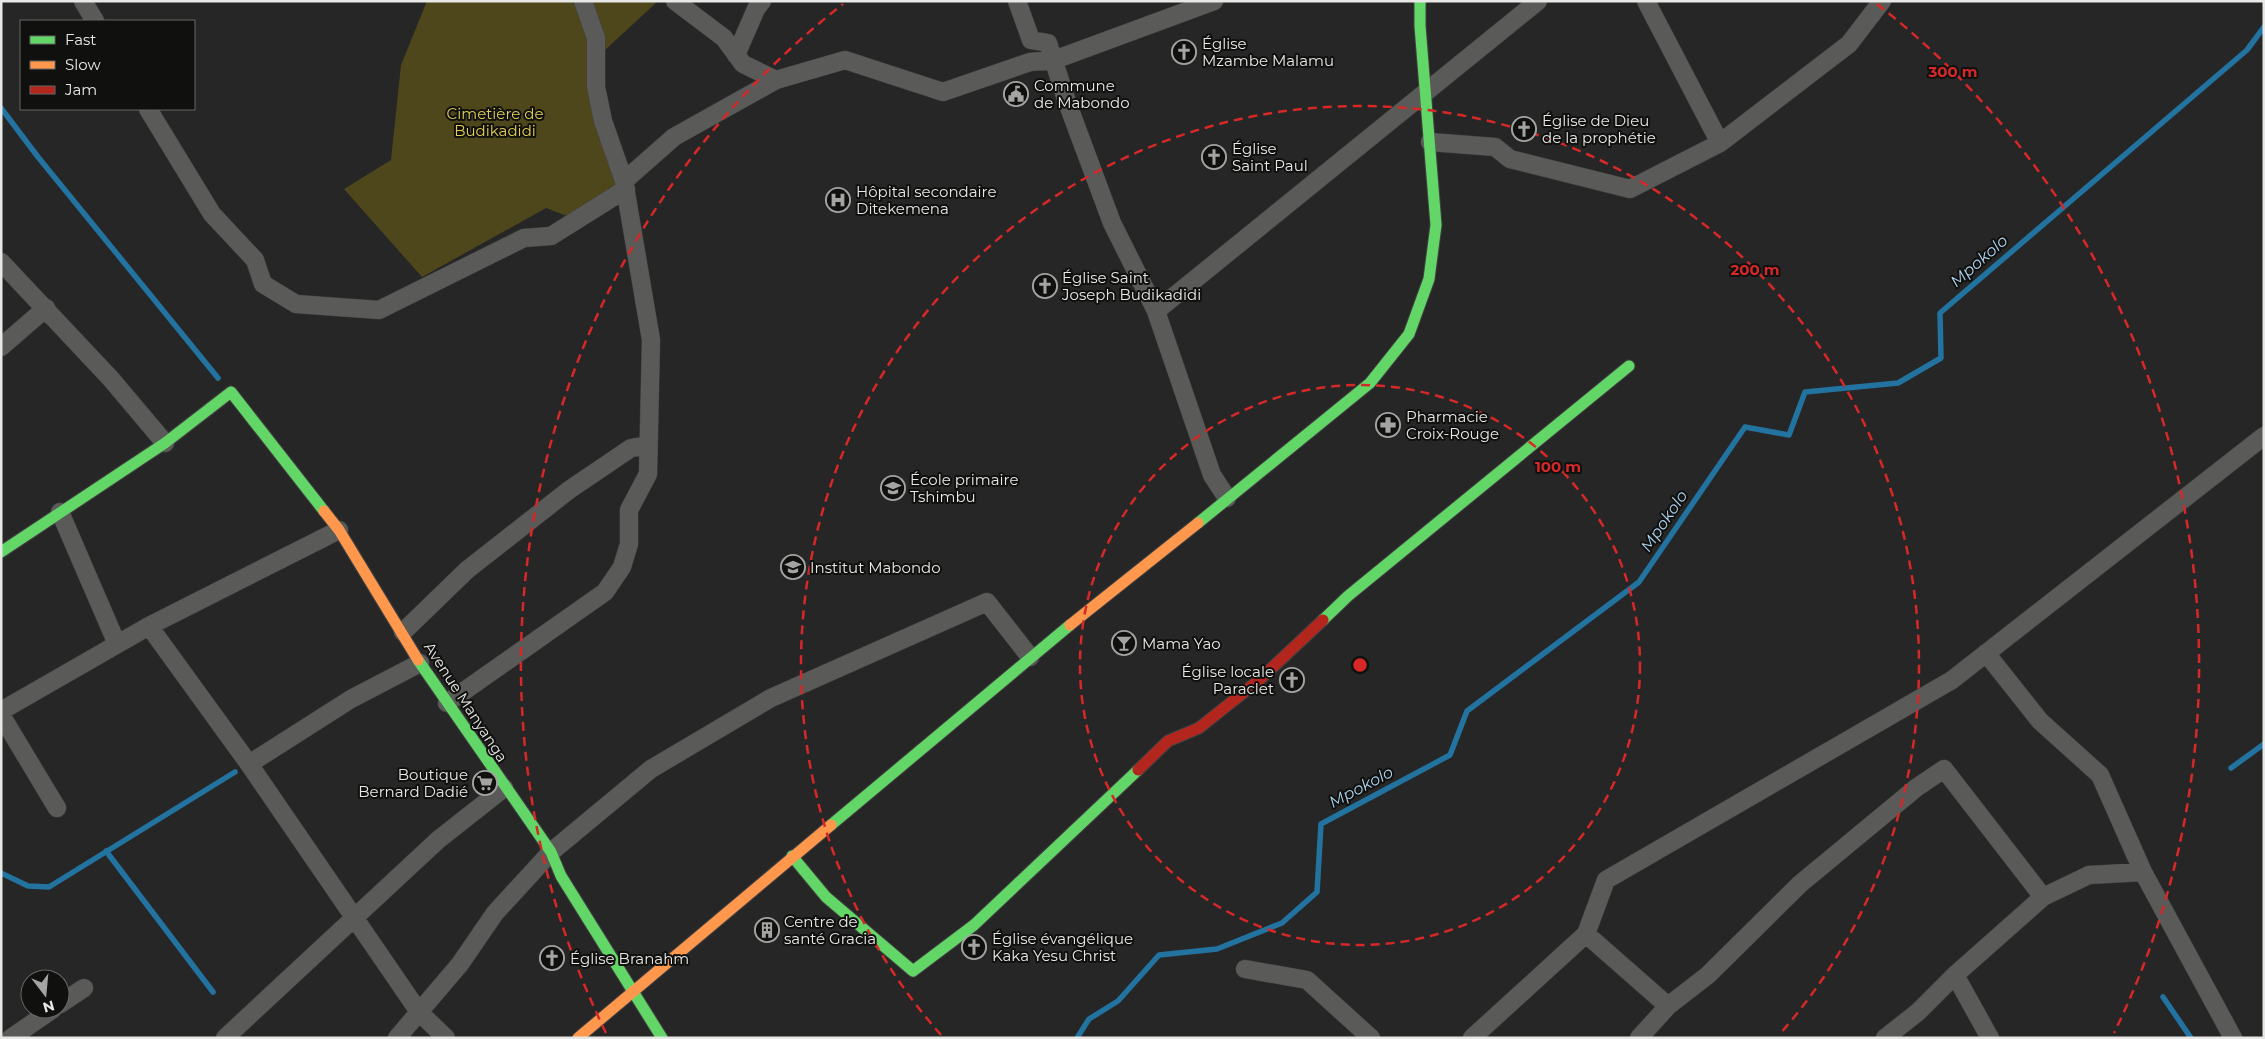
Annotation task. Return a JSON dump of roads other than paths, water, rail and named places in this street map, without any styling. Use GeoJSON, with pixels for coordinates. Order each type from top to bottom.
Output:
{"type":"FeatureCollection","features":[{"type":"Feature","properties":{"kind":"main road"},"geometry":{"type":"LineString","coordinates":[[578,1038],[1030,657],[1370,383],[1409,334],[1429,279],[1436,224],[1427,92],[1420,26],[1420,1]]}},
{"type":"Feature","properties":{"kind":"main road"},"geometry":{"type":"LineString","coordinates":[[792,856],[826,897],[913,971],[974,925],[1168,741],[1200,728],[1258,681],[1348,596],[1629,366]]}},
{"type":"Feature","properties":{"kind":"main road","name":"Avenue Manyanga"},"geometry":{"type":"LineString","coordinates":[[165,443],[232,392],[339,530],[403,632],[420,663],[504,788],[551,852],[561,876],[631,992],[662,1038]]}},
{"type":"Feature","properties":{"kind":"main road"},"geometry":{"type":"LineString","coordinates":[[1,552],[165,443]]}},
{"type":"Feature","properties":{"kind":"street"},"geometry":{"type":"LineString","coordinates":[[83,1],[94,20]]}},
{"type":"Feature","properties":{"kind":"street"},"geometry":{"type":"LineString","coordinates":[[447,703],[605,592],[622,567],[627,552],[630,510],[648,474],[651,340],[625,185],[602,121],[596,87],[596,38],[583,1]]}},
{"type":"Feature","properties":{"kind":"street"},"geometry":{"type":"LineString","coordinates":[[675,1],[724,38],[742,64],[776,80]]}},
{"type":"Feature","properties":{"kind":"street"},"geometry":{"type":"LineString","coordinates":[[736,54],[756,8],[762,1]]}},
{"type":"Feature","properties":{"kind":"street"},"geometry":{"type":"LineString","coordinates":[[1017,1],[1031,40],[1048,43],[1067,102],[1112,223],[1156,311],[1212,475],[1227,498]]}},
{"type":"Feature","properties":{"kind":"street"},"geometry":{"type":"LineString","coordinates":[[149,110],[212,214],[254,260],[263,284],[296,304],[379,310],[524,238],[552,236],[625,185],[674,137],[776,80],[845,60],[943,92],[1030,62],[1054,60],[1214,1]]}},
{"type":"Feature","properties":{"kind":"street"},"geometry":{"type":"LineString","coordinates":[[1156,311],[1538,1]]}},
{"type":"Feature","properties":{"kind":"street"},"geometry":{"type":"LineString","coordinates":[[1646,1],[1720,143]]}},
{"type":"Feature","properties":{"kind":"street"},"geometry":{"type":"LineString","coordinates":[[1430,142],[1495,147],[1510,160],[1630,189],[1720,143],[1849,44],[1882,1]]}},
{"type":"Feature","properties":{"kind":"street"},"geometry":{"type":"LineString","coordinates":[[1,262],[46,308],[165,443]]}},
{"type":"Feature","properties":{"kind":"street"},"geometry":{"type":"LineString","coordinates":[[1,347],[46,308]]}},
{"type":"Feature","properties":{"kind":"street"},"geometry":{"type":"LineString","coordinates":[[1472,1038],[1586,934],[1606,880],[1952,680],[2264,436]]}},
{"type":"Feature","properties":{"kind":"street"},"geometry":{"type":"LineString","coordinates":[[403,632],[467,570],[569,490],[631,448],[648,445]]}},
{"type":"Feature","properties":{"kind":"street"},"geometry":{"type":"LineString","coordinates":[[60,512],[117,644]]}},
{"type":"Feature","properties":{"kind":"street"},"geometry":{"type":"LineString","coordinates":[[1,711],[149,626],[339,530]]}},
{"type":"Feature","properties":{"kind":"street"},"geometry":{"type":"LineString","coordinates":[[397,1038],[460,964],[495,913],[551,852],[651,769],[771,698],[987,602],[1030,657]]}},
{"type":"Feature","properties":{"kind":"street"},"geometry":{"type":"LineString","coordinates":[[149,626],[249,764],[354,920],[419,1012],[446,1038]]}},
{"type":"Feature","properties":{"kind":"street"},"geometry":{"type":"LineString","coordinates":[[1986,653],[2040,722],[2100,775],[2143,872],[2234,1038]]}},
{"type":"Feature","properties":{"kind":"street"},"geometry":{"type":"LineString","coordinates":[[249,764],[351,699],[420,663]]}},
{"type":"Feature","properties":{"kind":"street"},"geometry":{"type":"LineString","coordinates":[[1,715],[57,808]]}},
{"type":"Feature","properties":{"kind":"street"},"geometry":{"type":"LineString","coordinates":[[1640,1038],[1668,1006],[1708,976],[1800,884],[1916,788],[1944,769],[2043,897]]}},
{"type":"Feature","properties":{"kind":"street"},"geometry":{"type":"LineString","coordinates":[[225,1038],[438,840],[504,788]]}},
{"type":"Feature","properties":{"kind":"street"},"geometry":{"type":"LineString","coordinates":[[1885,1038],[1918,1012],[1954,976],[2043,897],[2090,875],[2143,872]]}},
{"type":"Feature","properties":{"kind":"street"},"geometry":{"type":"LineString","coordinates":[[1586,934],[1668,1006]]}},
{"type":"Feature","properties":{"kind":"street"},"geometry":{"type":"LineString","coordinates":[[1245,969],[1307,980],[1371,1038]]}},
{"type":"Feature","properties":{"kind":"street"},"geometry":{"type":"LineString","coordinates":[[1954,976],[1990,1038]]}},
{"type":"Feature","properties":{"kind":"street"},"geometry":{"type":"LineString","coordinates":[[70,997],[84,988]]}},
{"type":"Feature","properties":{"kind":"street"},"geometry":{"type":"LineString","coordinates":[[11,1038],[39,1019]]}},
{"type":"Feature","properties":{"kind":"waterway","name":"Mpokolo"},"geometry":{"type":"LineString","coordinates":[[1077,1038],[1089,1019],[1118,1001],[1159,955],[1217,949],[1282,923],[1317,892],[1321,824],[1450,755],[1467,711],[1639,582],[1745,427],[1789,435],[1805,392],[1898,383],[1941,358],[1940,313],[2247,50],[2264,27]]}},
{"type":"Feature","properties":{"kind":"waterway"},"geometry":{"type":"LineString","coordinates":[[1,108],[38,157],[218,378]]}},
{"type":"Feature","properties":{"kind":"waterway"},"geometry":{"type":"LineString","coordinates":[[2231,768],[2264,744]]}},
{"type":"Feature","properties":{"kind":"waterway"},"geometry":{"type":"LineString","coordinates":[[1,873],[28,886],[49,887],[235,772]]}},
{"type":"Feature","properties":{"kind":"waterway"},"geometry":{"type":"LineString","coordinates":[[106,851],[213,992]]}},
{"type":"Feature","properties":{"kind":"waterway"},"geometry":{"type":"LineString","coordinates":[[2163,997],[2191,1038]]}},
{"type":"Feature","properties":{"kind":"place","name":"Église Mzambe Malamu"},"geometry":{"type":"Point","coordinates":[1184,52]}},
{"type":"Feature","properties":{"kind":"place","name":"Commune de Mabondo"},"geometry":{"type":"Point","coordinates":[1016,94]}},
{"type":"Feature","properties":{"kind":"place","name":"Église de Dieu de la prophétie"},"geometry":{"type":"Point","coordinates":[1524,129]}},
{"type":"Feature","properties":{"kind":"place","name":"Église Saint Paul"},"geometry":{"type":"Point","coordinates":[1214,157]}},
{"type":"Feature","properties":{"kind":"place","name":"Hôpital secondaire Ditekemena"},"geometry":{"type":"Point","coordinates":[838,200]}},
{"type":"Feature","properties":{"kind":"place","name":"Église Saint Joseph Budikadidi"},"geometry":{"type":"Point","coordinates":[1045,286]}},
{"type":"Feature","properties":{"kind":"place","name":"Pharmacie Croix-Rouge"},"geometry":{"type":"Point","coordinates":[1388,425]}},
{"type":"Feature","properties":{"kind":"place","name":"École primaire Tshimbu"},"geometry":{"type":"Point","coordinates":[893,488]}},
{"type":"Feature","properties":{"kind":"place","name":"Institut Mabondo"},"geometry":{"type":"Point","coordinates":[793,567]}},
{"type":"Feature","properties":{"kind":"place","name":"Mama Yao"},"geometry":{"type":"Point","coordinates":[1124,643]}},
{"type":"Feature","properties":{"kind":"place","name":"Église locale Paraclet"},"geometry":{"type":"Point","coordinates":[1292,680]}},
{"type":"Feature","properties":{"kind":"place","name":"Boutique Bernard Dadié"},"geometry":{"type":"Point","coordinates":[485,783]}},
{"type":"Feature","properties":{"kind":"place","name":"Centre de santé Gracia"},"geometry":{"type":"Point","coordinates":[767,930]}},
{"type":"Feature","properties":{"kind":"place","name":"Église évangélique Kaka Yesu Christ"},"geometry":{"type":"Point","coordinates":[974,947]}},
{"type":"Feature","properties":{"kind":"place","name":"Église Branahm"},"geometry":{"type":"Point","coordinates":[552,958]}},
{"type":"Feature","properties":{"kind":"park label","name":"Cimetière de Budikadidi"},"geometry":{"type":"Point","coordinates":[495,122]}}]}
